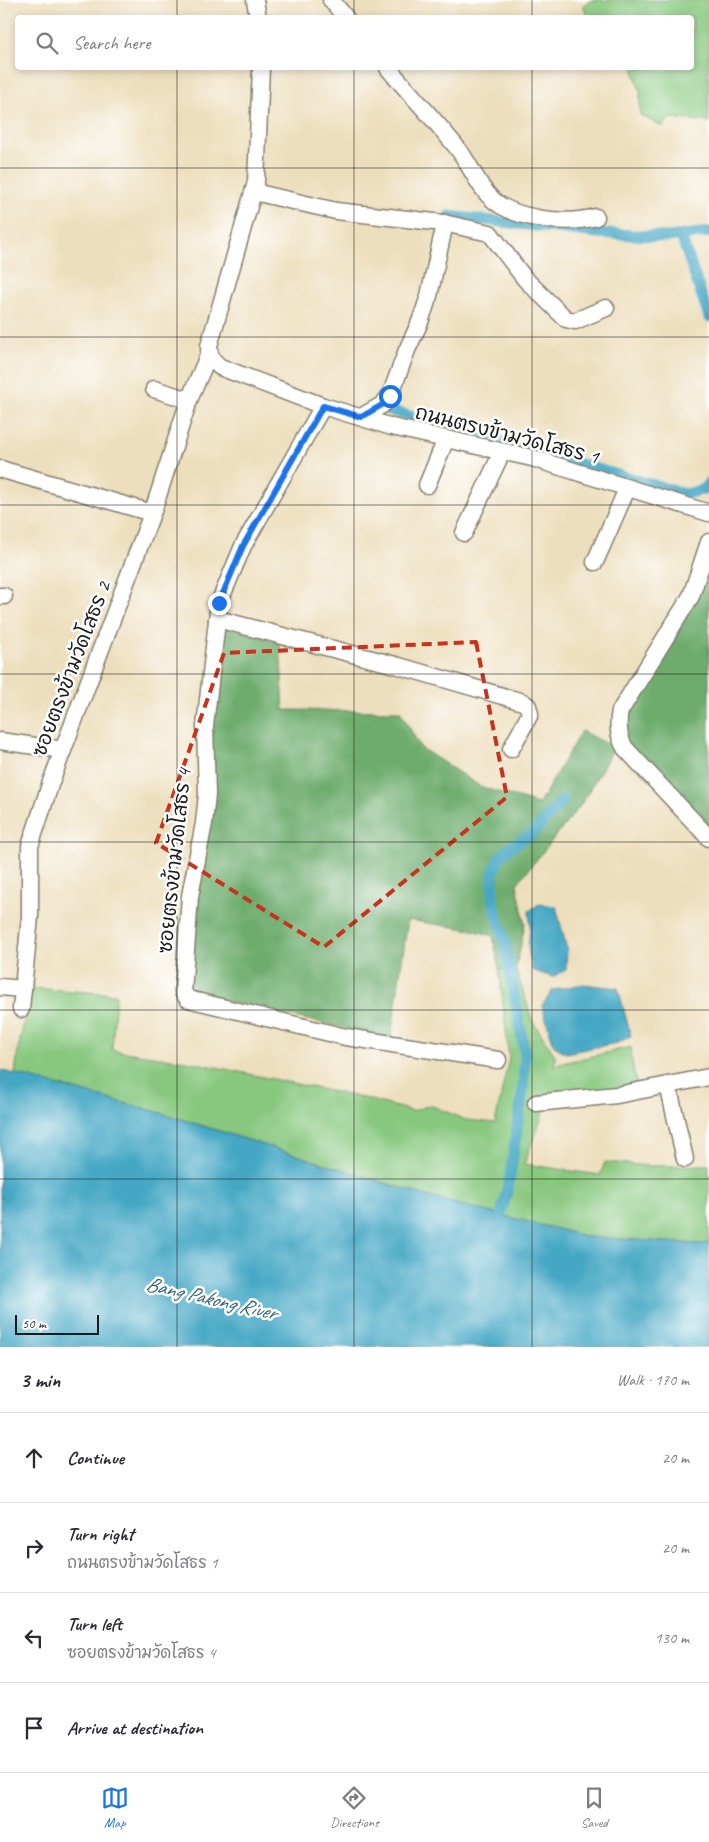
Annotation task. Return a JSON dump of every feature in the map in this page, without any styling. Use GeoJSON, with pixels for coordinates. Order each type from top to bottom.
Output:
{"type":"FeatureCollection","features":[{"type":"Feature","properties":{"kind":"street"},"geometry":{"type":"LineString","coordinates":[[255,0],[258,15]]}},
{"type":"Feature","properties":{"kind":"street"},"geometry":{"type":"LineString","coordinates":[[331,0],[344,15]]}},
{"type":"Feature","properties":{"kind":"street"},"geometry":{"type":"LineString","coordinates":[[209,354],[209,346],[254,192],[258,168],[261,70]]}},
{"type":"Feature","properties":{"kind":"street"},"geometry":{"type":"LineString","coordinates":[[390,70],[460,151],[490,197],[502,206],[534,219],[584,220],[596,217]]}},
{"type":"Feature","properties":{"kind":"street"},"geometry":{"type":"LineString","coordinates":[[254,192],[336,211],[445,223],[490,233],[525,279],[566,319],[575,321],[606,308]]}},
{"type":"Feature","properties":{"kind":"street"},"geometry":{"type":"LineString","coordinates":[[361,417],[382,405],[390,396],[406,350],[430,296],[445,223]]}},
{"type":"Feature","properties":{"kind":"street","name":"ซอยตรงข้ามวัดโสธร 2"},"geometry":{"type":"LineString","coordinates":[[21,1009],[30,918],[30,846],[51,782],[152,513],[189,400],[209,354]]}},
{"type":"Feature","properties":{"kind":"street","name":"ถนนตรงข้ามวัดโสธร 1"},"geometry":{"type":"LineString","coordinates":[[209,354],[220,367],[323,406],[392,427],[532,458],[709,512]]}},
{"type":"Feature","properties":{"kind":"street"},"geometry":{"type":"LineString","coordinates":[[154,389],[189,400]]}},
{"type":"Feature","properties":{"kind":"street","name":"ซอยตรงข้ามวัดโสธร 4"},"geometry":{"type":"LineString","coordinates":[[323,406],[243,546],[219,603],[205,726],[207,794],[204,823],[190,896],[182,986],[184,996],[188,1000],[346,1037],[498,1060]]}},
{"type":"Feature","properties":{"kind":"street"},"geometry":{"type":"LineString","coordinates":[[427,484],[446,440]]}},
{"type":"Feature","properties":{"kind":"street"},"geometry":{"type":"LineString","coordinates":[[464,533],[502,452]]}},
{"type":"Feature","properties":{"kind":"street"},"geometry":{"type":"LineString","coordinates":[[0,470],[152,513]]}},
{"type":"Feature","properties":{"kind":"street"},"geometry":{"type":"LineString","coordinates":[[595,562],[627,488]]}},
{"type":"Feature","properties":{"kind":"street"},"geometry":{"type":"LineString","coordinates":[[708,547],[691,596],[620,712],[618,720],[620,739],[624,748],[709,838]]}},
{"type":"Feature","properties":{"kind":"street"},"geometry":{"type":"LineString","coordinates":[[217,619],[399,666],[523,702],[528,706],[530,714],[511,749]]}},
{"type":"Feature","properties":{"kind":"street"},"geometry":{"type":"LineString","coordinates":[[0,741],[63,750]]}},
{"type":"Feature","properties":{"kind":"street"},"geometry":{"type":"LineString","coordinates":[[0,988],[23,989]]}},
{"type":"Feature","properties":{"kind":"street"},"geometry":{"type":"LineString","coordinates":[[536,1103],[617,1095],[709,1077]]}},
{"type":"Feature","properties":{"kind":"street"},"geometry":{"type":"LineString","coordinates":[[668,1085],[685,1158]]}},
{"type":"Feature","properties":{"kind":"highlighted area"},"geometry":{"type":"Polygon","coordinates":[[[476,642],[507,797],[324,947],[156,843],[224,653],[476,642]]]}},
{"type":"Feature","properties":{"kind":"green space"},"geometry":{"type":"Polygon","coordinates":[[[592,0],[709,0],[709,122],[670,118],[662,127],[640,115],[640,91],[634,70],[694,70],[694,15],[586,15],[583,5],[592,0]]]}},
{"type":"Feature","properties":{"kind":"green space"},"geometry":{"type":"Polygon","coordinates":[[[709,554],[709,832],[614,748],[580,806],[517,884],[525,924],[516,969],[499,969],[493,936],[472,930],[408,920],[391,1038],[198,996],[190,990],[183,972],[213,727],[223,626],[280,642],[284,710],[400,711],[421,748],[481,787],[539,804],[581,731],[614,747],[709,554]]]}},
{"type":"Feature","properties":{"kind":"green space"},"geometry":{"type":"Polygon","coordinates":[[[499,969],[516,969],[532,1020],[556,1057],[554,1065],[631,1047],[633,1068],[638,1088],[546,1106],[524,1164],[600,1175],[605,1162],[649,1166],[709,1165],[709,1243],[698,1244],[589,1237],[433,1198],[165,1114],[15,1074],[18,1049],[32,988],[116,994],[112,1050],[192,1062],[363,1098],[412,1111],[430,1105],[466,1120],[495,1123],[509,1058],[499,969]]]}},
{"type":"Feature","properties":{"kind":"water"},"geometry":{"type":"Polygon","coordinates":[[[539,904],[556,906],[567,949],[566,970],[552,977],[532,970],[528,948],[529,911],[539,904]]]}},
{"type":"Feature","properties":{"kind":"water"},"geometry":{"type":"Polygon","coordinates":[[[583,984],[618,988],[631,1036],[617,1043],[566,1053],[554,1046],[542,1006],[553,990],[583,984]]]}},
{"type":"Feature","properties":{"kind":"water","name":"Bang Pakong River"},"geometry":{"type":"Polygon","coordinates":[[[0,1070],[165,1114],[433,1198],[589,1237],[698,1244],[709,1243],[709,1347],[0,1347],[0,1070]]]}},
{"type":"Feature","properties":{"kind":"waterway"},"geometry":{"type":"LineString","coordinates":[[449,216],[598,233],[668,237],[709,232]]}},
{"type":"Feature","properties":{"kind":"waterway"},"geometry":{"type":"LineString","coordinates":[[681,236],[709,317]]}},
{"type":"Feature","properties":{"kind":"waterway"},"geometry":{"type":"LineString","coordinates":[[389,410],[686,494],[704,489],[709,482]]}},
{"type":"Feature","properties":{"kind":"waterway"},"geometry":{"type":"LineString","coordinates":[[497,1230],[509,1183],[523,1089],[525,1055],[505,943],[493,900],[493,873],[500,857],[509,848],[533,833],[563,800]]}},
{"type":"Feature","properties":{"kind":"route"},"geometry":{"type":"LineString","coordinates":[[219,603],[243,546],[323,406],[361,417],[382,405],[390,396]]}}]}
